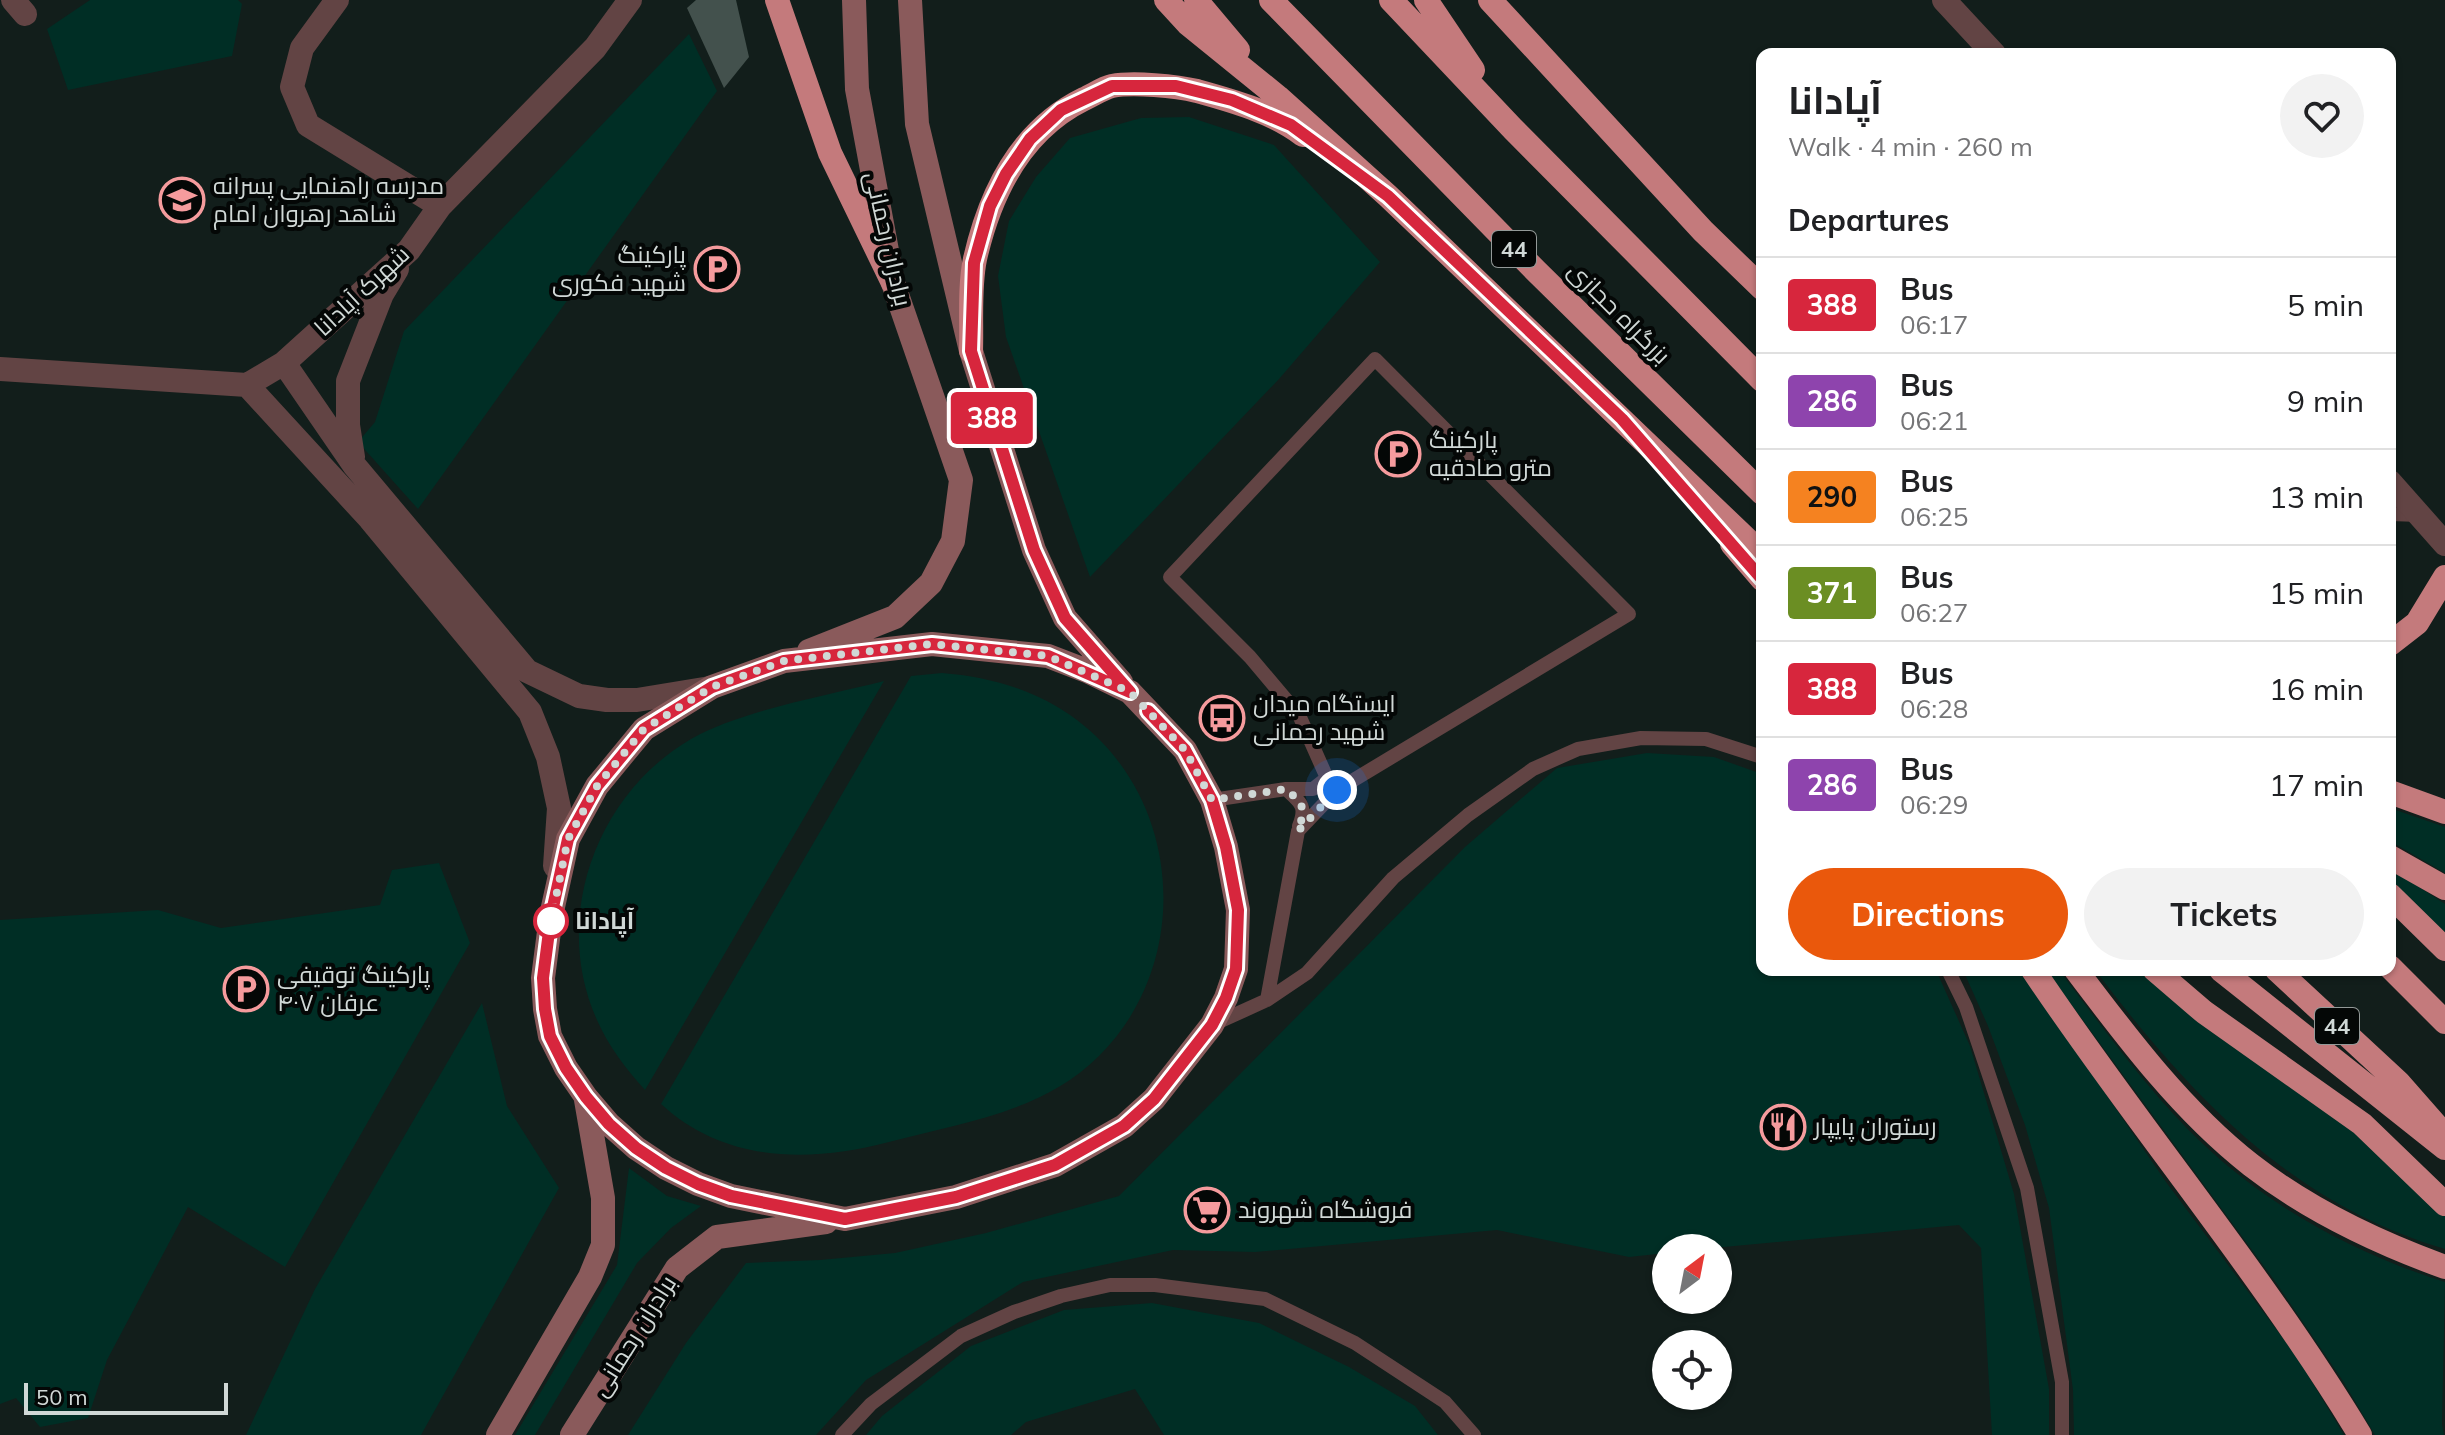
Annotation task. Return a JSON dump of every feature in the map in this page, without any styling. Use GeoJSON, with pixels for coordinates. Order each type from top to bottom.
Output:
{"type":"FeatureCollection","features":[{"type":"Feature","properties":{"kind":"highway"},"geometry":{"type":"LineString","coordinates":[[777,0],[830,153],[893,283]]}},
{"type":"Feature","properties":{"kind":"highway"},"geometry":{"type":"LineString","coordinates":[[1166,0],[1188,24],[1278,97],[1388,196],[1756,548]]}},
{"type":"Feature","properties":{"kind":"highway"},"geometry":{"type":"LineString","coordinates":[[1196,0],[1278,97]]}},
{"type":"Feature","properties":{"kind":"highway","name":"بزرگراه حجازی"},"geometry":{"type":"LineString","coordinates":[[1271,0],[1524,259],[1756,487]]}},
{"type":"Feature","properties":{"kind":"highway"},"geometry":{"type":"LineString","coordinates":[[1391,0],[1513,129],[1756,374]]}},
{"type":"Feature","properties":{"kind":"highway"},"geometry":{"type":"LineString","coordinates":[[1426,0],[1513,129]]}},
{"type":"Feature","properties":{"kind":"highway"},"geometry":{"type":"LineString","coordinates":[[1490,0],[1692,220],[1756,282]]}},
{"type":"Feature","properties":{"kind":"highway"},"geometry":{"type":"LineString","coordinates":[[971,351],[974,263],[990,206],[1006,174],[1030,139],[1061,110],[1112,86],[1176,86],[1232,100],[1291,125],[1388,196]]}},
{"type":"Feature","properties":{"kind":"highway"},"geometry":{"type":"LineString","coordinates":[[1622,419],[1756,572]]}},
{"type":"Feature","properties":{"kind":"highway"},"geometry":{"type":"LineString","coordinates":[[2396,639],[2417,623],[2445,577]]}},
{"type":"Feature","properties":{"kind":"highway"},"geometry":{"type":"LineString","coordinates":[[2396,794],[2445,812]]}},
{"type":"Feature","properties":{"kind":"highway"},"geometry":{"type":"LineString","coordinates":[[2396,860],[2445,888]]}},
{"type":"Feature","properties":{"kind":"highway"},"geometry":{"type":"LineString","coordinates":[[2396,901],[2445,949]]}},
{"type":"Feature","properties":{"kind":"highway"},"geometry":{"type":"LineString","coordinates":[[2396,973],[2445,1022]]}},
{"type":"Feature","properties":{"kind":"highway"},"geometry":{"type":"LineString","coordinates":[[2037,976],[2086,1049],[2291,1329],[2360,1435]]}},
{"type":"Feature","properties":{"kind":"highway"},"geometry":{"type":"LineString","coordinates":[[2081,976],[2131,1041],[2204,1122],[2250,1165],[2314,1208],[2390,1247],[2445,1267]]}},
{"type":"Feature","properties":{"kind":"highway"},"geometry":{"type":"LineString","coordinates":[[2162,976],[2204,1012],[2362,1124],[2445,1204]]}},
{"type":"Feature","properties":{"kind":"highway"},"geometry":{"type":"LineString","coordinates":[[2229,976],[2389,1089],[2445,1148]]}},
{"type":"Feature","properties":{"kind":"highway","name":"44"},"geometry":{"type":"LineString","coordinates":[[2283,976],[2389,1089],[2445,1136]]}},
{"type":"Feature","properties":{"kind":"main road","name":"برادران رحمانی"},"geometry":{"type":"LineString","coordinates":[[784,661],[895,617],[931,583],[953,541],[961,480],[893,283],[857,89],[854,0]]}},
{"type":"Feature","properties":{"kind":"main road"},"geometry":{"type":"LineString","coordinates":[[910,0],[917,124],[971,351],[1034,550],[1065,618],[1130,692]]}},
{"type":"Feature","properties":{"kind":"main road"},"geometry":{"type":"LineString","coordinates":[[845,1219],[731,1196],[698,1184],[636,1148],[609,1124],[586,1097],[566,1068],[550,1036],[545,1009],[543,978],[551,916],[568,839],[597,786],[644,729],[712,687],[784,661],[932,644],[980,647],[1048,656],[1130,692]]}},
{"type":"Feature","properties":{"kind":"main road","name":"برادران رحمانی"},"geometry":{"type":"LineString","coordinates":[[572,1435],[677,1268],[717,1237],[845,1219],[956,1197],[1055,1165],[1124,1126],[1154,1099],[1212,1025],[1236,969],[1238,910],[1226,847],[1212,800],[1185,750],[1130,692]]}},
{"type":"Feature","properties":{"kind":"main road"},"geometry":{"type":"LineString","coordinates":[[498,1435],[590,1277],[603,1245],[603,1198],[586,1097]]}},
{"type":"Feature","properties":{"kind":"street"},"geometry":{"type":"LineString","coordinates":[[337,0],[302,48],[292,87],[308,125],[440,206]]}},
{"type":"Feature","properties":{"kind":"street","name":"شهرک آپادانا"},"geometry":{"type":"LineString","coordinates":[[247,385],[284,363],[409,250],[440,206],[595,48],[630,0]]}},
{"type":"Feature","properties":{"kind":"street"},"geometry":{"type":"LineString","coordinates":[[1944,0],[1988,48]]}},
{"type":"Feature","properties":{"kind":"street"},"geometry":{"type":"LineString","coordinates":[[354,465],[348,425],[348,381],[382,294],[409,250]]}},
{"type":"Feature","properties":{"kind":"street"},"geometry":{"type":"LineString","coordinates":[[284,363],[354,465],[527,671],[579,696],[607,700],[637,700],[712,687]]}},
{"type":"Feature","properties":{"kind":"street"},"geometry":{"type":"LineString","coordinates":[[0,369],[247,385],[370,519],[530,712],[548,757],[559,808],[551,916]]}},
{"type":"Feature","properties":{"kind":"street"},"geometry":{"type":"LineString","coordinates":[[2396,488],[2445,544]]}},
{"type":"Feature","properties":{"kind":"lane"},"geometry":{"type":"LineString","coordinates":[[1212,800],[1286,789],[1313,789],[1327,778],[1299,715],[1250,657],[1170,577],[1375,359],[1629,614],[1337,790],[1298,831]]}},
{"type":"Feature","properties":{"kind":"lane"},"geometry":{"type":"LineString","coordinates":[[2396,512],[2421,515]]}},
{"type":"Feature","properties":{"kind":"lane"},"geometry":{"type":"LineString","coordinates":[[1212,1025],[1267,1000],[1307,973],[1393,878],[1468,815],[1533,769],[1578,749],[1641,738],[1706,739],[1756,755]]}},
{"type":"Feature","properties":{"kind":"lane"},"geometry":{"type":"LineString","coordinates":[[1267,1000],[1298,831],[1304,815],[1302,803],[1286,789]]}},
{"type":"Feature","properties":{"kind":"lane"},"geometry":{"type":"LineString","coordinates":[[1951,976],[1966,1007],[2027,1188],[2062,1382],[2062,1435]]}},
{"type":"Feature","properties":{"kind":"lane"},"geometry":{"type":"LineString","coordinates":[[842,1435],[871,1404],[961,1336],[1014,1312],[1061,1296],[1110,1285],[1155,1285],[1265,1299],[1355,1343],[1432,1393],[1445,1402],[1474,1435]]}},
{"type":"Feature","properties":{"kind":"green space"},"geometry":{"type":"Polygon","coordinates":[[[90,0],[238,0],[242,4],[232,56],[68,90],[47,29],[90,0]]]}},
{"type":"Feature","properties":{"kind":"green space"},"geometry":{"type":"Polygon","coordinates":[[[689,34],[717,91],[418,509],[358,442],[375,422],[404,331],[689,34]]]}},
{"type":"Feature","properties":{"kind":"green space"},"geometry":{"type":"Polygon","coordinates":[[[1189,117],[1274,145],[1380,262],[1279,379],[1090,577],[1006,337],[998,276],[1009,221],[1036,177],[1070,138],[1141,118],[1189,117]]]}},
{"type":"Feature","properties":{"kind":"green space"},"geometry":{"type":"Polygon","coordinates":[[[942,673],[978,678],[1030,693],[1077,720],[1112,754],[1138,793],[1155,837],[1163,883],[1161,930],[1150,976],[1129,1018],[1099,1056],[1077,1075],[1027,1103],[973,1121],[859,1149],[829,1153],[769,1153],[713,1138],[661,1104],[911,676],[942,673]]]}},
{"type":"Feature","properties":{"kind":"green space"},"geometry":{"type":"Polygon","coordinates":[[[884,681],[645,1090],[607,1039],[584,981],[579,941],[581,901],[591,862],[607,825],[630,792],[658,763],[691,739],[759,712],[884,681]]]}},
{"type":"Feature","properties":{"kind":"green space"},"geometry":{"type":"Polygon","coordinates":[[[1647,753],[1714,757],[1756,772],[1756,976],[1939,976],[1970,1046],[2014,1194],[2049,1389],[2049,1435],[1992,1435],[1981,1248],[1959,1225],[1732,1246],[1732,1234],[1652,1234],[1652,1255],[1629,1257],[1497,1230],[1255,1252],[1173,1250],[1023,1282],[866,1380],[816,1435],[628,1435],[686,1343],[746,1263],[895,1253],[986,1233],[1119,1196],[1465,847],[1557,768],[1647,753]]]}},
{"type":"Feature","properties":{"kind":"green space"},"geometry":{"type":"Polygon","coordinates":[[[2396,810],[2445,827],[2445,873],[2396,844],[2396,810]]]}},
{"type":"Feature","properties":{"kind":"green space"},"geometry":{"type":"Polygon","coordinates":[[[439,863],[470,943],[285,1267],[188,1207],[107,1360],[88,1418],[40,1427],[16,1398],[0,1404],[0,920],[158,910],[221,928],[380,905],[392,870],[439,863]]]}},
{"type":"Feature","properties":{"kind":"green space"},"geometry":{"type":"Polygon","coordinates":[[[2396,872],[2445,904],[2445,942],[2396,893],[2396,872]]]}},
{"type":"Feature","properties":{"kind":"green space"},"geometry":{"type":"Polygon","coordinates":[[[1966,976],[2025,976],[2166,1182],[2297,1357],[2344,1435],[2074,1435],[2073,1390],[2049,1208],[2025,1125],[1966,976]]]}},
{"type":"Feature","properties":{"kind":"green space"},"geometry":{"type":"Polygon","coordinates":[[[2050,976],[2064,976],[2164,1104],[2203,1144],[2257,1189],[2347,1243],[2445,1282],[2444,1435],[2375,1435],[2343,1381],[2277,1284],[2050,976]]]}},
{"type":"Feature","properties":{"kind":"green space"},"geometry":{"type":"Polygon","coordinates":[[[2100,976],[2148,976],[2356,1127],[2445,1211],[2445,1249],[2390,1229],[2339,1204],[2291,1174],[2206,1101],[2100,976]]]}},
{"type":"Feature","properties":{"kind":"green space"},"geometry":{"type":"Polygon","coordinates":[[[482,1003],[507,1106],[559,1188],[421,1435],[246,1435],[315,1289],[482,1003]]]}},
{"type":"Feature","properties":{"kind":"green space"},"geometry":{"type":"Polygon","coordinates":[[[629,1168],[667,1196],[701,1206],[671,1228],[637,1263],[535,1435],[515,1435],[617,1265],[629,1168]]]}},
{"type":"Feature","properties":{"kind":"green space"},"geometry":{"type":"Polygon","coordinates":[[[1152,1303],[1259,1323],[1349,1367],[1415,1406],[1438,1435],[1164,1435],[1135,1389],[1026,1422],[1011,1435],[866,1435],[882,1416],[971,1346],[1064,1310],[1152,1303]]]}},
{"type":"Feature","properties":{"kind":"building"},"geometry":{"type":"Polygon","coordinates":[[[696,0],[736,0],[749,57],[724,88],[687,8],[696,0]]]}},
{"type":"Feature","properties":{"kind":"bus line","name":"388"},"geometry":{"type":"LineString","coordinates":[[1148,711],[1185,750],[1212,800],[1226,847],[1238,910],[1236,969],[1212,1025],[1154,1099],[1124,1126],[1055,1165],[956,1197],[845,1219],[731,1196],[666,1168],[636,1148],[609,1124],[566,1068],[550,1036],[543,978],[551,916],[568,839],[597,786],[644,729],[712,687],[784,661],[932,644],[1048,656],[1130,692],[1065,618],[1034,550],[971,351],[974,263],[990,206],[1006,174],[1030,139],[1061,110],[1112,86],[1176,86],[1232,100],[1291,125],[1388,196],[1622,419],[1756,572]]}},
{"type":"Feature","properties":{"kind":"place","name":"مدرسه راهنمایی پسرانه شاهد رهروان امام"},"geometry":{"type":"Point","coordinates":[182,200]}},
{"type":"Feature","properties":{"kind":"place","name":"پارکینگ شهید فکوری"},"geometry":{"type":"Point","coordinates":[717,269]}},
{"type":"Feature","properties":{"kind":"place","name":"پارکینگ مترو صادقیه"},"geometry":{"type":"Point","coordinates":[1398,454]}},
{"type":"Feature","properties":{"kind":"place","name":"ایستگاه میدان شهید رحمانی"},"geometry":{"type":"Point","coordinates":[1222,718]}},
{"type":"Feature","properties":{"kind":"place","name":"آپادانا"},"geometry":{"type":"Point","coordinates":[551,921]}},
{"type":"Feature","properties":{"kind":"place","name":"پارکینگ توقیفی عرفان ۴۰۷"},"geometry":{"type":"Point","coordinates":[246,989]}},
{"type":"Feature","properties":{"kind":"place","name":"رستوران پایپار"},"geometry":{"type":"Point","coordinates":[1783,1127]}},
{"type":"Feature","properties":{"kind":"place","name":"فروشگاه شهروند"},"geometry":{"type":"Point","coordinates":[1207,1210]}},
{"type":"Feature","properties":{"kind":"route"},"geometry":{"type":"LineString","coordinates":[[551,921],[568,839],[597,786],[644,729],[712,687],[784,661],[932,644],[1048,656],[1130,692],[1185,750],[1212,800],[1286,789],[1302,803],[1304,815],[1298,831],[1337,790]]}}]}
